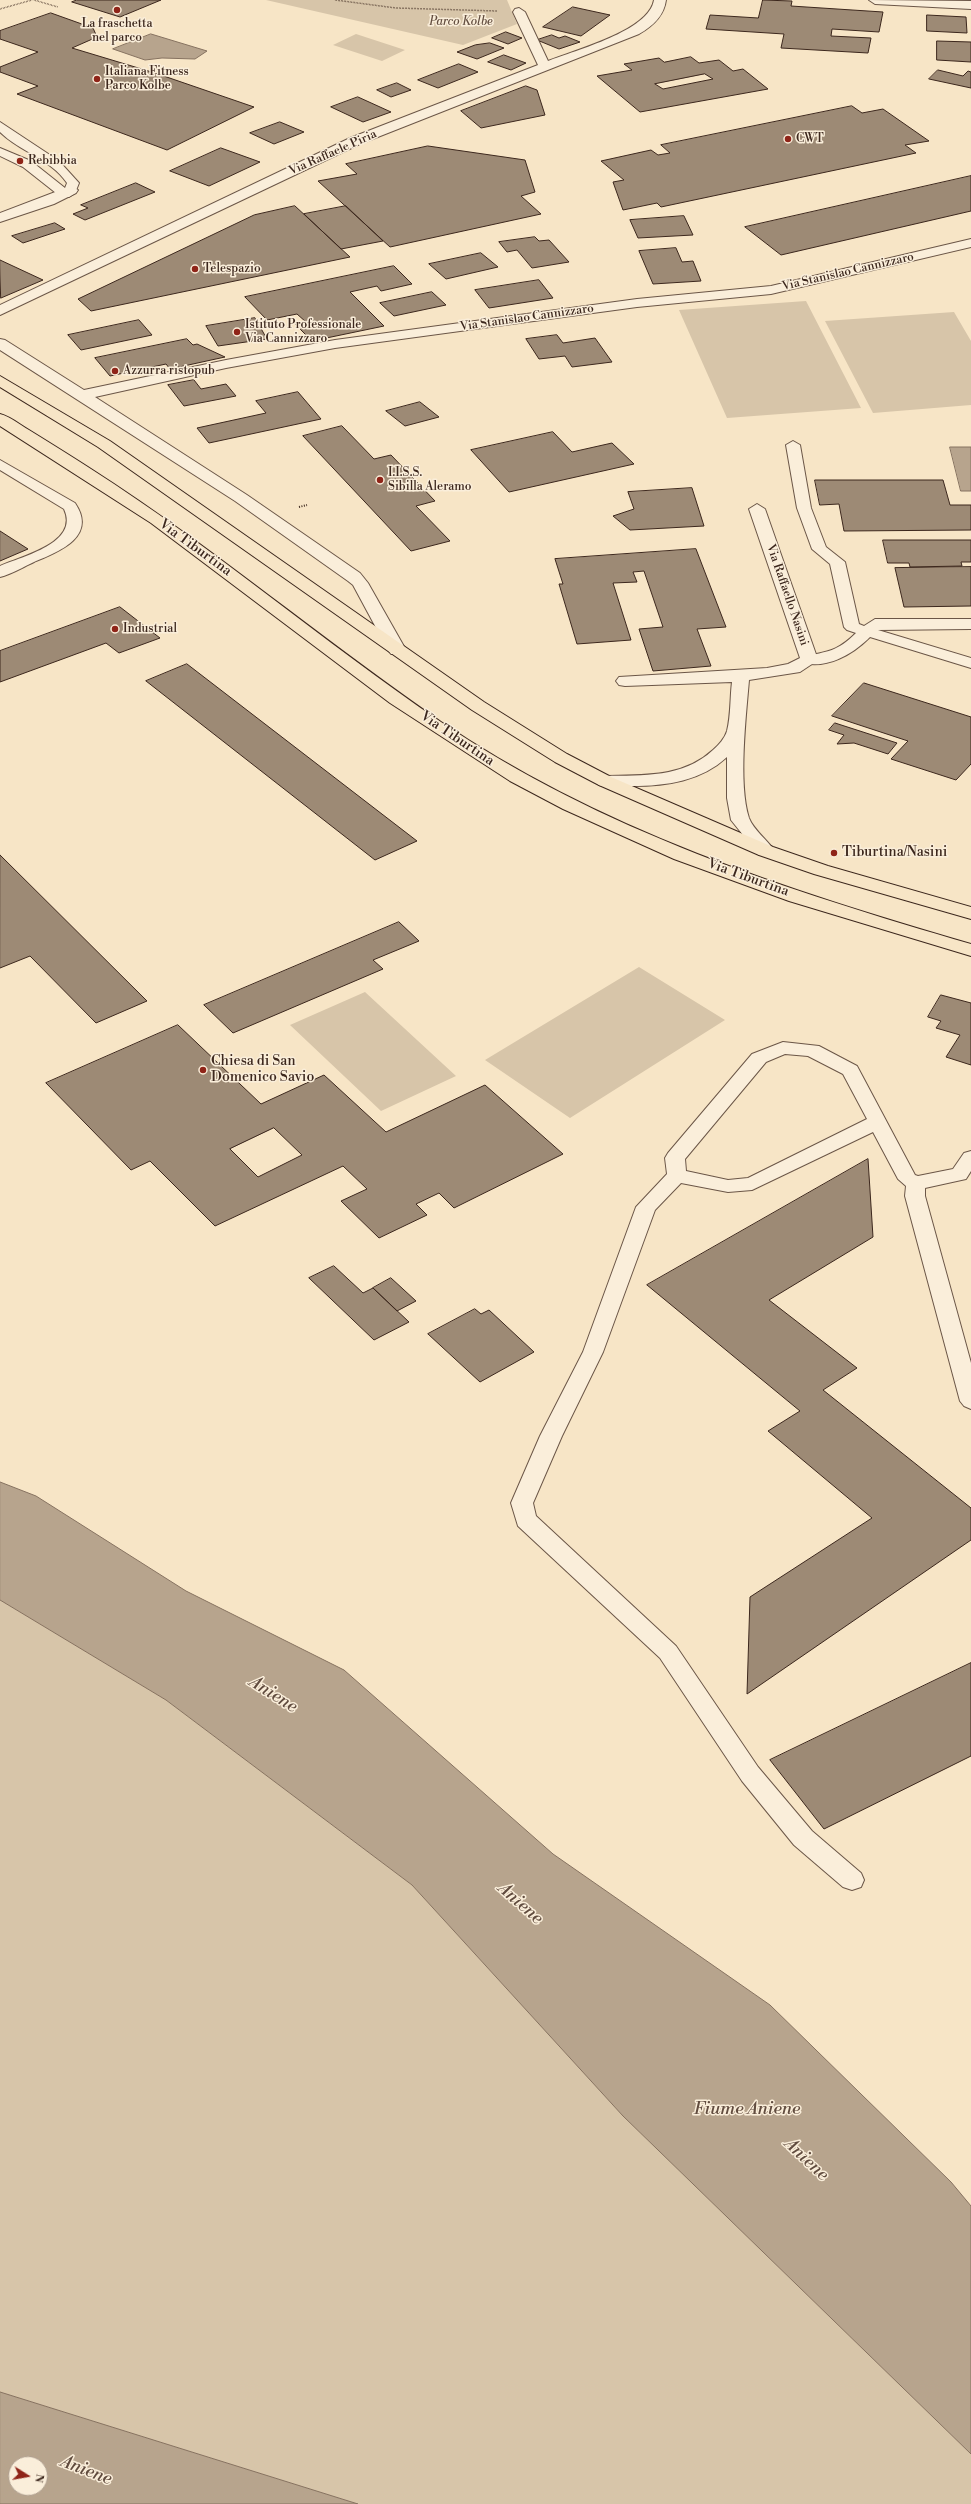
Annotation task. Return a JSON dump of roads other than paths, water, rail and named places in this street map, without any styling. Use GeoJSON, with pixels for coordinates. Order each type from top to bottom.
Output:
{"type":"FeatureCollection","features":[{"type":"Feature","properties":{"kind":"main road"},"geometry":{"type":"LineString","coordinates":[[0,381],[104,444],[397,650],[523,736],[605,782],[766,851],[821,870],[971,913]]}},
{"type":"Feature","properties":{"kind":"main road","name":"Via Tiburtina"},"geometry":{"type":"LineString","coordinates":[[1,422],[153,517],[204,553],[440,729],[540,790],[609,823],[705,863],[806,899],[971,950]]}},
{"type":"Feature","properties":{"kind":"street","name":"Via Raffaele Piria"},"geometry":{"type":"LineString","coordinates":[[0,310],[355,141],[545,67],[645,26],[657,12],[660,0]]}},
{"type":"Feature","properties":{"kind":"street"},"geometry":{"type":"LineString","coordinates":[[875,0],[971,5]]}},
{"type":"Feature","properties":{"kind":"street"},"geometry":{"type":"LineString","coordinates":[[519,12],[545,67]]}},
{"type":"Feature","properties":{"kind":"street"},"geometry":{"type":"LineString","coordinates":[[0,218],[68,192]]}},
{"type":"Feature","properties":{"kind":"street","name":"Via Stanislao Cannizzaro"},"geometry":{"type":"LineString","coordinates":[[84,396],[226,364],[335,344],[637,303],[771,290],[971,243]]}},
{"type":"Feature","properties":{"kind":"street"},"geometry":{"type":"LineString","coordinates":[[0,343],[241,498],[354,577],[360,583],[397,650]]}},
{"type":"Feature","properties":{"kind":"street","name":"Via Raffaello Nasini"},"geometry":{"type":"LineString","coordinates":[[625,681],[741,676],[803,666],[809,660],[757,509]]}},
{"type":"Feature","properties":{"kind":"street"},"geometry":{"type":"LineString","coordinates":[[741,676],[736,732],[736,798],[740,820],[766,851]]}},
{"type":"Feature","properties":{"kind":"street"},"geometry":{"type":"LineString","coordinates":[[605,782],[661,780],[695,772],[720,757],[736,732]]}},
{"type":"Feature","properties":{"kind":"lane"},"geometry":{"type":"LineString","coordinates":[[0,126],[15,140],[47,157],[70,178],[73,183],[68,192],[27,164],[0,152]]}},
{"type":"Feature","properties":{"kind":"lane"},"geometry":{"type":"LineString","coordinates":[[793,445],[804,508],[819,549],[837,562],[852,627],[971,663]]}},
{"type":"Feature","properties":{"kind":"lane"},"geometry":{"type":"LineString","coordinates":[[0,464],[70,506],[75,514],[75,524],[68,539],[61,545],[0,572]]}},
{"type":"Feature","properties":{"kind":"lane"},"geometry":{"type":"LineString","coordinates":[[809,660],[828,658],[851,646],[875,624],[971,624]]}},
{"type":"Feature","properties":{"kind":"lane"},"geometry":{"type":"LineString","coordinates":[[677,1176],[675,1158],[759,1058],[783,1048],[812,1050],[850,1070],[908,1180],[916,1183],[959,1174],[971,1157]]}},
{"type":"Feature","properties":{"kind":"lane"},"geometry":{"type":"LineString","coordinates":[[677,1176],[728,1186],[752,1184],[878,1122]]}},
{"type":"Feature","properties":{"kind":"lane"},"geometry":{"type":"LineString","coordinates":[[677,1176],[646,1207],[593,1352],[551,1436],[522,1503],[526,1520],[668,1652],[750,1774],[803,1838],[852,1880]]}},
{"type":"Feature","properties":{"kind":"lane"},"geometry":{"type":"LineString","coordinates":[[916,1183],[914,1196],[971,1401]]}},
{"type":"Feature","properties":{"kind":"water"},"geometry":{"type":"Polygon","coordinates":[[[151,34],[207,51],[195,59],[162,58],[145,60],[113,49],[151,34]]]}},
{"type":"Feature","properties":{"kind":"water"},"geometry":{"type":"Polygon","coordinates":[[[950,447],[971,447],[971,491],[961,491],[950,447]]]}},
{"type":"Feature","properties":{"kind":"water","name":"Fiume Aniene"},"geometry":{"type":"Polygon","coordinates":[[[0,1482],[36,1496],[186,1591],[344,1670],[553,1854],[770,2005],[951,2182],[971,2206],[971,2454],[623,2116],[412,1885],[166,1700],[0,1600],[0,1482]]]}},
{"type":"Feature","properties":{"kind":"water","name":"Aniene"},"geometry":{"type":"Polygon","coordinates":[[[0,2392],[358,2504],[0,2504],[0,2392]]]}},
{"type":"Feature","properties":{"kind":"place","name":"La fraschetta nel parco"},"geometry":{"type":"Point","coordinates":[117,10]}},
{"type":"Feature","properties":{"kind":"place","name":"Italiana Fitness Parco Kolbe"},"geometry":{"type":"Point","coordinates":[97,79]}},
{"type":"Feature","properties":{"kind":"place","name":"CWT"},"geometry":{"type":"Point","coordinates":[788,139]}},
{"type":"Feature","properties":{"kind":"place","name":"Rebibbia"},"geometry":{"type":"Point","coordinates":[20,161]}},
{"type":"Feature","properties":{"kind":"place","name":"Telespazio"},"geometry":{"type":"Point","coordinates":[195,269]}},
{"type":"Feature","properties":{"kind":"place","name":"Istituto Professionale Via Cannizzaro"},"geometry":{"type":"Point","coordinates":[237,332]}},
{"type":"Feature","properties":{"kind":"place","name":"Azzurra ristopub"},"geometry":{"type":"Point","coordinates":[115,371]}},
{"type":"Feature","properties":{"kind":"place","name":"I.I.S.S. Sibilla Aleramo"},"geometry":{"type":"Point","coordinates":[380,480]}},
{"type":"Feature","properties":{"kind":"place","name":"Industrial"},"geometry":{"type":"Point","coordinates":[115,629]}},
{"type":"Feature","properties":{"kind":"place","name":"Tiburtina/Nasini"},"geometry":{"type":"Point","coordinates":[834,853]}},
{"type":"Feature","properties":{"kind":"place","name":"Chiesa di San Domenico Savio"},"geometry":{"type":"Point","coordinates":[203,1070]}},
{"type":"Feature","properties":{"kind":"park label","name":"Parco Kolbe"},"geometry":{"type":"Point","coordinates":[461,22]}}]}
